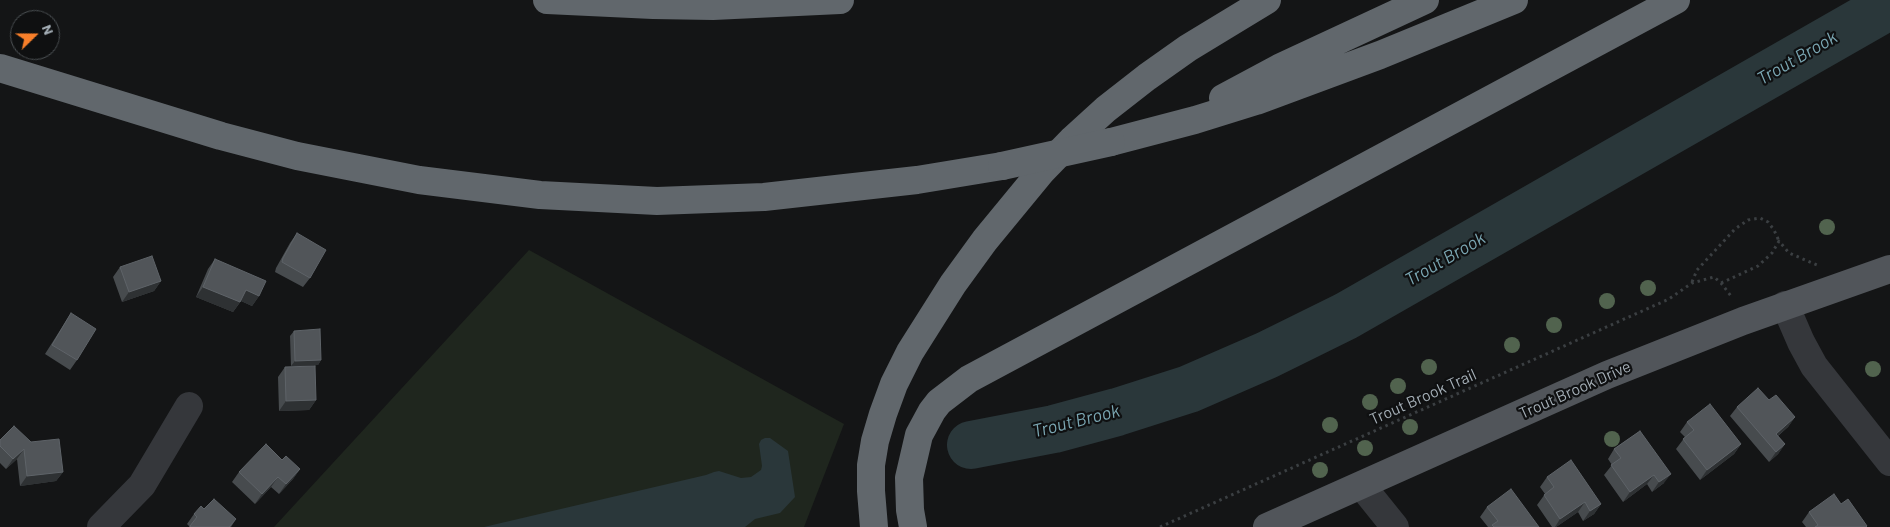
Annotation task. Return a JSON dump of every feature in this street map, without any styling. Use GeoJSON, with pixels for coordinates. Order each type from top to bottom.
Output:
{"type":"FeatureCollection","features":[{"type":"Feature","properties":{"kind":"highway"},"geometry":{"type":"LineString","coordinates":[[547,0],[653,5],[840,0]]}},
{"type":"Feature","properties":{"kind":"highway"},"geometry":{"type":"LineString","coordinates":[[874,527],[871,465],[875,441],[894,384],[910,352],[948,292],[985,240],[1041,172],[1106,109],[1188,48],[1267,0]]}},
{"type":"Feature","properties":{"kind":"highway"},"geometry":{"type":"LineString","coordinates":[[1181,124],[1279,68],[1425,0]]}},
{"type":"Feature","properties":{"kind":"highway"},"geometry":{"type":"LineString","coordinates":[[0,68],[221,136],[297,156],[419,180],[540,195],[658,201],[764,197],[917,180],[1002,166],[1111,142],[1181,124],[1256,101],[1321,78],[1514,0]]}},
{"type":"Feature","properties":{"kind":"highway"},"geometry":{"type":"LineString","coordinates":[[913,527],[910,510],[910,478],[919,435],[939,402],[963,383],[1000,361],[1676,0]]}},
{"type":"Feature","properties":{"kind":"main road","name":"Trout Brook Drive"},"geometry":{"type":"LineString","coordinates":[[1267,527],[1607,375],[1785,305],[1890,269]]}},
{"type":"Feature","properties":{"kind":"street"},"geometry":{"type":"LineString","coordinates":[[1785,305],[1814,366],[1890,462]]}},
{"type":"Feature","properties":{"kind":"street"},"geometry":{"type":"LineString","coordinates":[[101,527],[142,484],[189,406]]}},
{"type":"Feature","properties":{"kind":"street"},"geometry":{"type":"LineString","coordinates":[[1362,486],[1395,527]]}},
{"type":"Feature","properties":{"kind":"path","name":"Trout Brook Trail"},"geometry":{"type":"LineString","coordinates":[[1692,283],[1697,270],[1735,230],[1748,220],[1760,218],[1768,222],[1789,254],[1818,265]]}},
{"type":"Feature","properties":{"kind":"path","name":"Trout Brook Trail"},"geometry":{"type":"LineString","coordinates":[[1160,527],[1660,303],[1692,283],[1714,277],[1721,283],[1758,266],[1772,253],[1779,241]]}},
{"type":"Feature","properties":{"kind":"path"},"geometry":{"type":"LineString","coordinates":[[1721,283],[1734,301]]}},
{"type":"Feature","properties":{"kind":"shaded area"},"geometry":{"type":"Polygon","coordinates":[[[529,250],[844,424],[804,527],[274,527],[529,250]]]}},
{"type":"Feature","properties":{"kind":"shaded area"},"geometry":{"type":"Polygon","coordinates":[[[765,438],[770,438],[788,451],[795,497],[780,513],[755,519],[745,527],[484,527],[719,471],[741,478],[751,477],[761,470],[759,444],[765,438]]]}},
{"type":"Feature","properties":{"kind":"building"},"geometry":{"type":"Polygon","coordinates":[[[297,233],[326,250],[310,278],[282,262],[297,233]]]}},
{"type":"Feature","properties":{"kind":"building"},"geometry":{"type":"Polygon","coordinates":[[[152,256],[161,281],[129,292],[120,267],[152,256]]]}},
{"type":"Feature","properties":{"kind":"building"},"geometry":{"type":"Polygon","coordinates":[[[215,259],[266,281],[259,296],[246,290],[240,302],[203,287],[215,259]]]}},
{"type":"Feature","properties":{"kind":"building"},"geometry":{"type":"Polygon","coordinates":[[[71,313],[96,329],[77,360],[52,345],[71,313]]]}},
{"type":"Feature","properties":{"kind":"building"},"geometry":{"type":"Polygon","coordinates":[[[320,329],[321,360],[295,361],[294,331],[320,329]]]}},
{"type":"Feature","properties":{"kind":"building"},"geometry":{"type":"Polygon","coordinates":[[[315,366],[316,400],[286,401],[285,367],[315,366]]]}},
{"type":"Feature","properties":{"kind":"building"},"geometry":{"type":"Polygon","coordinates":[[[1758,388],[1769,400],[1776,395],[1795,417],[1776,434],[1785,444],[1776,452],[1737,407],[1758,388]]]}},
{"type":"Feature","properties":{"kind":"building"},"geometry":{"type":"Polygon","coordinates":[[[1710,404],[1741,444],[1707,470],[1683,439],[1694,430],[1687,422],[1710,404]]]}},
{"type":"Feature","properties":{"kind":"building"},"geometry":{"type":"Polygon","coordinates":[[[14,426],[31,442],[59,439],[63,472],[27,476],[24,449],[13,459],[0,446],[0,440],[14,426]]]}},
{"type":"Feature","properties":{"kind":"building"},"geometry":{"type":"Polygon","coordinates":[[[1640,431],[1671,474],[1659,482],[1654,475],[1630,492],[1611,465],[1621,458],[1614,449],[1640,431]]]}},
{"type":"Feature","properties":{"kind":"building"},"geometry":{"type":"Polygon","coordinates":[[[266,444],[282,460],[286,456],[300,469],[286,484],[278,477],[262,494],[239,472],[266,444]]]}},
{"type":"Feature","properties":{"kind":"building"},"geometry":{"type":"Polygon","coordinates":[[[1571,460],[1601,504],[1590,511],[1585,502],[1560,519],[1544,495],[1554,487],[1547,477],[1571,460]]]}},
{"type":"Feature","properties":{"kind":"building"},"geometry":{"type":"Polygon","coordinates":[[[1511,489],[1539,527],[1494,527],[1492,525],[1498,521],[1487,507],[1511,489]]]}},
{"type":"Feature","properties":{"kind":"building"},"geometry":{"type":"Polygon","coordinates":[[[1834,494],[1841,504],[1848,499],[1866,527],[1815,527],[1818,525],[1809,512],[1834,494]]]}},
{"type":"Feature","properties":{"kind":"building"},"geometry":{"type":"Polygon","coordinates":[[[214,499],[236,519],[229,527],[191,527],[197,517],[194,514],[201,506],[204,509],[214,499]]]}},
{"type":"Feature","properties":{"kind":"waterway","name":"Trout Brook"},"geometry":{"type":"LineString","coordinates":[[971,445],[1054,429],[1117,412],[1189,389],[1267,355],[1346,316],[1890,5]]}}]}
